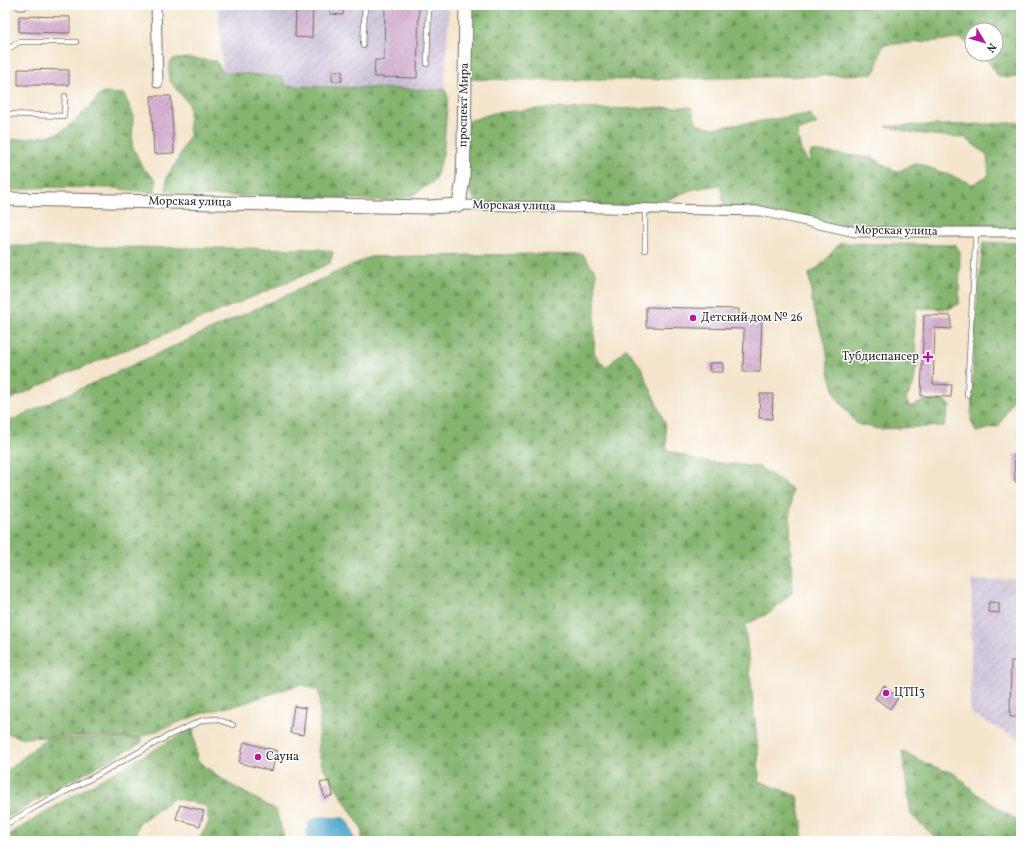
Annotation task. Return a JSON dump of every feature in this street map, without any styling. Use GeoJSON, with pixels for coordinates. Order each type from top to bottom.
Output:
{"type":"FeatureCollection","features":[{"type":"Feature","properties":{"kind":"main road","name":"проспект Мира"},"geometry":{"type":"LineString","coordinates":[[459,204],[463,179],[466,5]]}},
{"type":"Feature","properties":{"kind":"main road","name":"Морская улица"},"geometry":{"type":"LineString","coordinates":[[5,199],[429,207],[459,204]]}},
{"type":"Feature","properties":{"kind":"street"},"geometry":{"type":"LineString","coordinates":[[156,5],[158,83]]}},
{"type":"Feature","properties":{"kind":"street","name":"Морская улица"},"geometry":{"type":"LineString","coordinates":[[459,204],[762,211],[855,232],[1021,232]]}},
{"type":"Feature","properties":{"kind":"lane"},"geometry":{"type":"LineString","coordinates":[[362,46],[365,5]]}},
{"type":"Feature","properties":{"kind":"lane"},"geometry":{"type":"LineString","coordinates":[[427,64],[429,5]]}},
{"type":"Feature","properties":{"kind":"lane"},"geometry":{"type":"LineString","coordinates":[[5,51],[19,42],[76,42]]}},
{"type":"Feature","properties":{"kind":"lane"},"geometry":{"type":"LineString","coordinates":[[5,114],[64,116],[65,96]]}},
{"type":"Feature","properties":{"kind":"lane"},"geometry":{"type":"LineString","coordinates":[[645,208],[645,250]]}},
{"type":"Feature","properties":{"kind":"lane"},"geometry":{"type":"LineString","coordinates":[[966,395],[976,232]]}},
{"type":"Feature","properties":{"kind":"lane"},"geometry":{"type":"LineString","coordinates":[[5,825],[37,806],[170,735],[203,720],[216,719],[233,725]]}},
{"type":"Feature","properties":{"kind":"shaded area"},"geometry":{"type":"Polygon","coordinates":[[[225,5],[449,5],[445,90],[224,85],[218,7],[225,5]]]}},
{"type":"Feature","properties":{"kind":"shaded area"},"geometry":{"type":"Polygon","coordinates":[[[1021,579],[1021,741],[970,713],[972,581],[1021,579]]]}},
{"type":"Feature","properties":{"kind":"green space"},"geometry":{"type":"Polygon","coordinates":[[[466,5],[1021,5],[1021,77],[999,77],[989,62],[1004,62],[1004,22],[964,22],[964,41],[961,39],[883,45],[874,74],[618,80],[465,79],[466,5]]]}},
{"type":"Feature","properties":{"kind":"green space"},"geometry":{"type":"Polygon","coordinates":[[[189,58],[216,61],[223,72],[282,77],[286,86],[445,90],[448,97],[443,155],[435,180],[415,194],[395,201],[285,196],[189,196],[166,190],[167,176],[175,165],[189,136],[189,104],[169,80],[169,63],[174,59],[189,58]]]}},
{"type":"Feature","properties":{"kind":"green space"},"geometry":{"type":"Polygon","coordinates":[[[102,93],[124,94],[133,114],[132,146],[143,168],[156,180],[155,193],[114,188],[46,187],[5,191],[5,140],[36,138],[59,133],[74,122],[102,93]]]}},
{"type":"Feature","properties":{"kind":"green space"},"geometry":{"type":"Polygon","coordinates":[[[691,107],[697,124],[713,128],[809,114],[817,124],[797,131],[801,151],[809,163],[811,151],[873,158],[896,172],[917,163],[973,184],[989,175],[987,155],[965,138],[914,133],[886,126],[1021,122],[1021,232],[855,232],[761,211],[725,210],[720,185],[694,189],[645,208],[478,205],[463,179],[464,123],[493,113],[549,108],[605,109],[691,107]]]}},
{"type":"Feature","properties":{"kind":"green space"},"geometry":{"type":"Polygon","coordinates":[[[983,242],[1021,243],[1021,395],[1013,399],[999,426],[976,432],[971,420],[974,338],[983,242]]]}},
{"type":"Feature","properties":{"kind":"green space"},"geometry":{"type":"Polygon","coordinates":[[[840,243],[955,245],[960,251],[959,304],[949,309],[916,308],[914,339],[918,358],[913,386],[906,399],[910,407],[924,401],[946,401],[950,405],[944,426],[878,429],[857,424],[837,398],[829,373],[826,347],[813,307],[809,274],[820,266],[840,243]]]}},
{"type":"Feature","properties":{"kind":"green space"},"geometry":{"type":"Polygon","coordinates":[[[5,246],[319,249],[333,252],[330,263],[309,273],[61,376],[5,402],[5,246]]]}},
{"type":"Feature","properties":{"kind":"green space"},"geometry":{"type":"Polygon","coordinates":[[[532,254],[583,255],[596,272],[594,353],[606,368],[626,348],[641,367],[665,423],[667,450],[701,461],[759,467],[792,489],[790,520],[792,592],[771,612],[745,625],[758,750],[759,781],[797,796],[802,823],[802,841],[362,841],[362,829],[322,765],[318,751],[320,712],[319,691],[301,684],[241,704],[203,713],[138,738],[90,736],[21,738],[5,732],[5,423],[370,257],[532,254]]]}},
{"type":"Feature","properties":{"kind":"green space"},"geometry":{"type":"Polygon","coordinates":[[[193,728],[197,760],[226,782],[276,810],[285,841],[198,841],[209,822],[206,806],[174,798],[139,823],[134,841],[5,841],[5,837],[72,796],[193,728]]]}},
{"type":"Feature","properties":{"kind":"green space"},"geometry":{"type":"Polygon","coordinates":[[[45,739],[142,739],[141,743],[63,785],[5,819],[5,773],[45,739]]]}},
{"type":"Feature","properties":{"kind":"green space"},"geometry":{"type":"Polygon","coordinates":[[[902,751],[930,765],[955,774],[977,794],[1021,823],[1021,841],[934,841],[933,835],[911,815],[902,751]]]}},
{"type":"Feature","properties":{"kind":"water"},"geometry":{"type":"Polygon","coordinates":[[[320,817],[344,818],[352,831],[354,841],[308,841],[307,829],[309,822],[320,817]]]}},
{"type":"Feature","properties":{"kind":"building"},"geometry":{"type":"Polygon","coordinates":[[[296,5],[313,5],[312,38],[295,37],[296,5]]]}},
{"type":"Feature","properties":{"kind":"building"},"geometry":{"type":"Polygon","coordinates":[[[330,5],[344,5],[343,15],[330,14],[330,5]]]}},
{"type":"Feature","properties":{"kind":"building"},"geometry":{"type":"Polygon","coordinates":[[[385,5],[419,5],[417,78],[374,77],[375,60],[384,60],[385,5]]]}},
{"type":"Feature","properties":{"kind":"building"},"geometry":{"type":"Polygon","coordinates":[[[19,16],[70,17],[70,33],[19,32],[19,16]]]}},
{"type":"Feature","properties":{"kind":"building"},"geometry":{"type":"Polygon","coordinates":[[[18,69],[69,70],[69,85],[18,85],[18,69]]]}},
{"type":"Feature","properties":{"kind":"building"},"geometry":{"type":"Polygon","coordinates":[[[332,71],[342,71],[342,81],[332,81],[332,71]]]}},
{"type":"Feature","properties":{"kind":"building"},"geometry":{"type":"Polygon","coordinates":[[[151,96],[171,96],[174,153],[154,154],[151,96]]]}},
{"type":"Feature","properties":{"kind":"building","name":"Детский дом № 26"},"geometry":{"type":"Polygon","coordinates":[[[646,307],[739,309],[739,320],[762,320],[760,372],[743,372],[744,329],[646,327],[646,307]]]}},
{"type":"Feature","properties":{"kind":"building","name":"Тубдиспансер"},"geometry":{"type":"Polygon","coordinates":[[[924,315],[951,316],[951,329],[935,328],[933,384],[952,385],[951,397],[921,396],[924,315]]]}},
{"type":"Feature","properties":{"kind":"building"},"geometry":{"type":"Polygon","coordinates":[[[709,363],[723,363],[723,372],[710,372],[709,363]]]}},
{"type":"Feature","properties":{"kind":"building"},"geometry":{"type":"Polygon","coordinates":[[[760,394],[773,394],[772,419],[759,418],[760,394]]]}},
{"type":"Feature","properties":{"kind":"building"},"geometry":{"type":"Polygon","coordinates":[[[1014,454],[1021,454],[1021,482],[1015,482],[1014,454]]]}},
{"type":"Feature","properties":{"kind":"building"},"geometry":{"type":"Polygon","coordinates":[[[989,602],[999,603],[999,613],[988,612],[989,602]]]}},
{"type":"Feature","properties":{"kind":"building"},"geometry":{"type":"Polygon","coordinates":[[[1011,661],[1021,661],[1021,717],[1010,717],[1011,661]]]}},
{"type":"Feature","properties":{"kind":"building","name":"ЦТП3"},"geometry":{"type":"Polygon","coordinates":[[[884,686],[898,698],[890,709],[875,698],[884,686]]]}},
{"type":"Feature","properties":{"kind":"building"},"geometry":{"type":"Polygon","coordinates":[[[294,706],[306,708],[303,735],[290,733],[294,706]]]}},
{"type":"Feature","properties":{"kind":"building","name":"Сауна"},"geometry":{"type":"Polygon","coordinates":[[[244,742],[277,751],[272,771],[239,763],[244,742]]]}},
{"type":"Feature","properties":{"kind":"building"},"geometry":{"type":"Polygon","coordinates":[[[329,781],[333,795],[325,798],[320,783],[329,781]]]}},
{"type":"Feature","properties":{"kind":"building"},"geometry":{"type":"Polygon","coordinates":[[[180,805],[204,811],[200,826],[176,819],[180,805]]]}},
{"type":"Feature","properties":{"kind":"place","name":"Детский дом № 26"},"geometry":{"type":"Point","coordinates":[693,318]}},
{"type":"Feature","properties":{"kind":"place","name":"Тубдиспансер"},"geometry":{"type":"Point","coordinates":[928,357]}},
{"type":"Feature","properties":{"kind":"place","name":"ЦТП3"},"geometry":{"type":"Point","coordinates":[886,693]}},
{"type":"Feature","properties":{"kind":"place","name":"Сауна"},"geometry":{"type":"Point","coordinates":[258,757]}}]}
